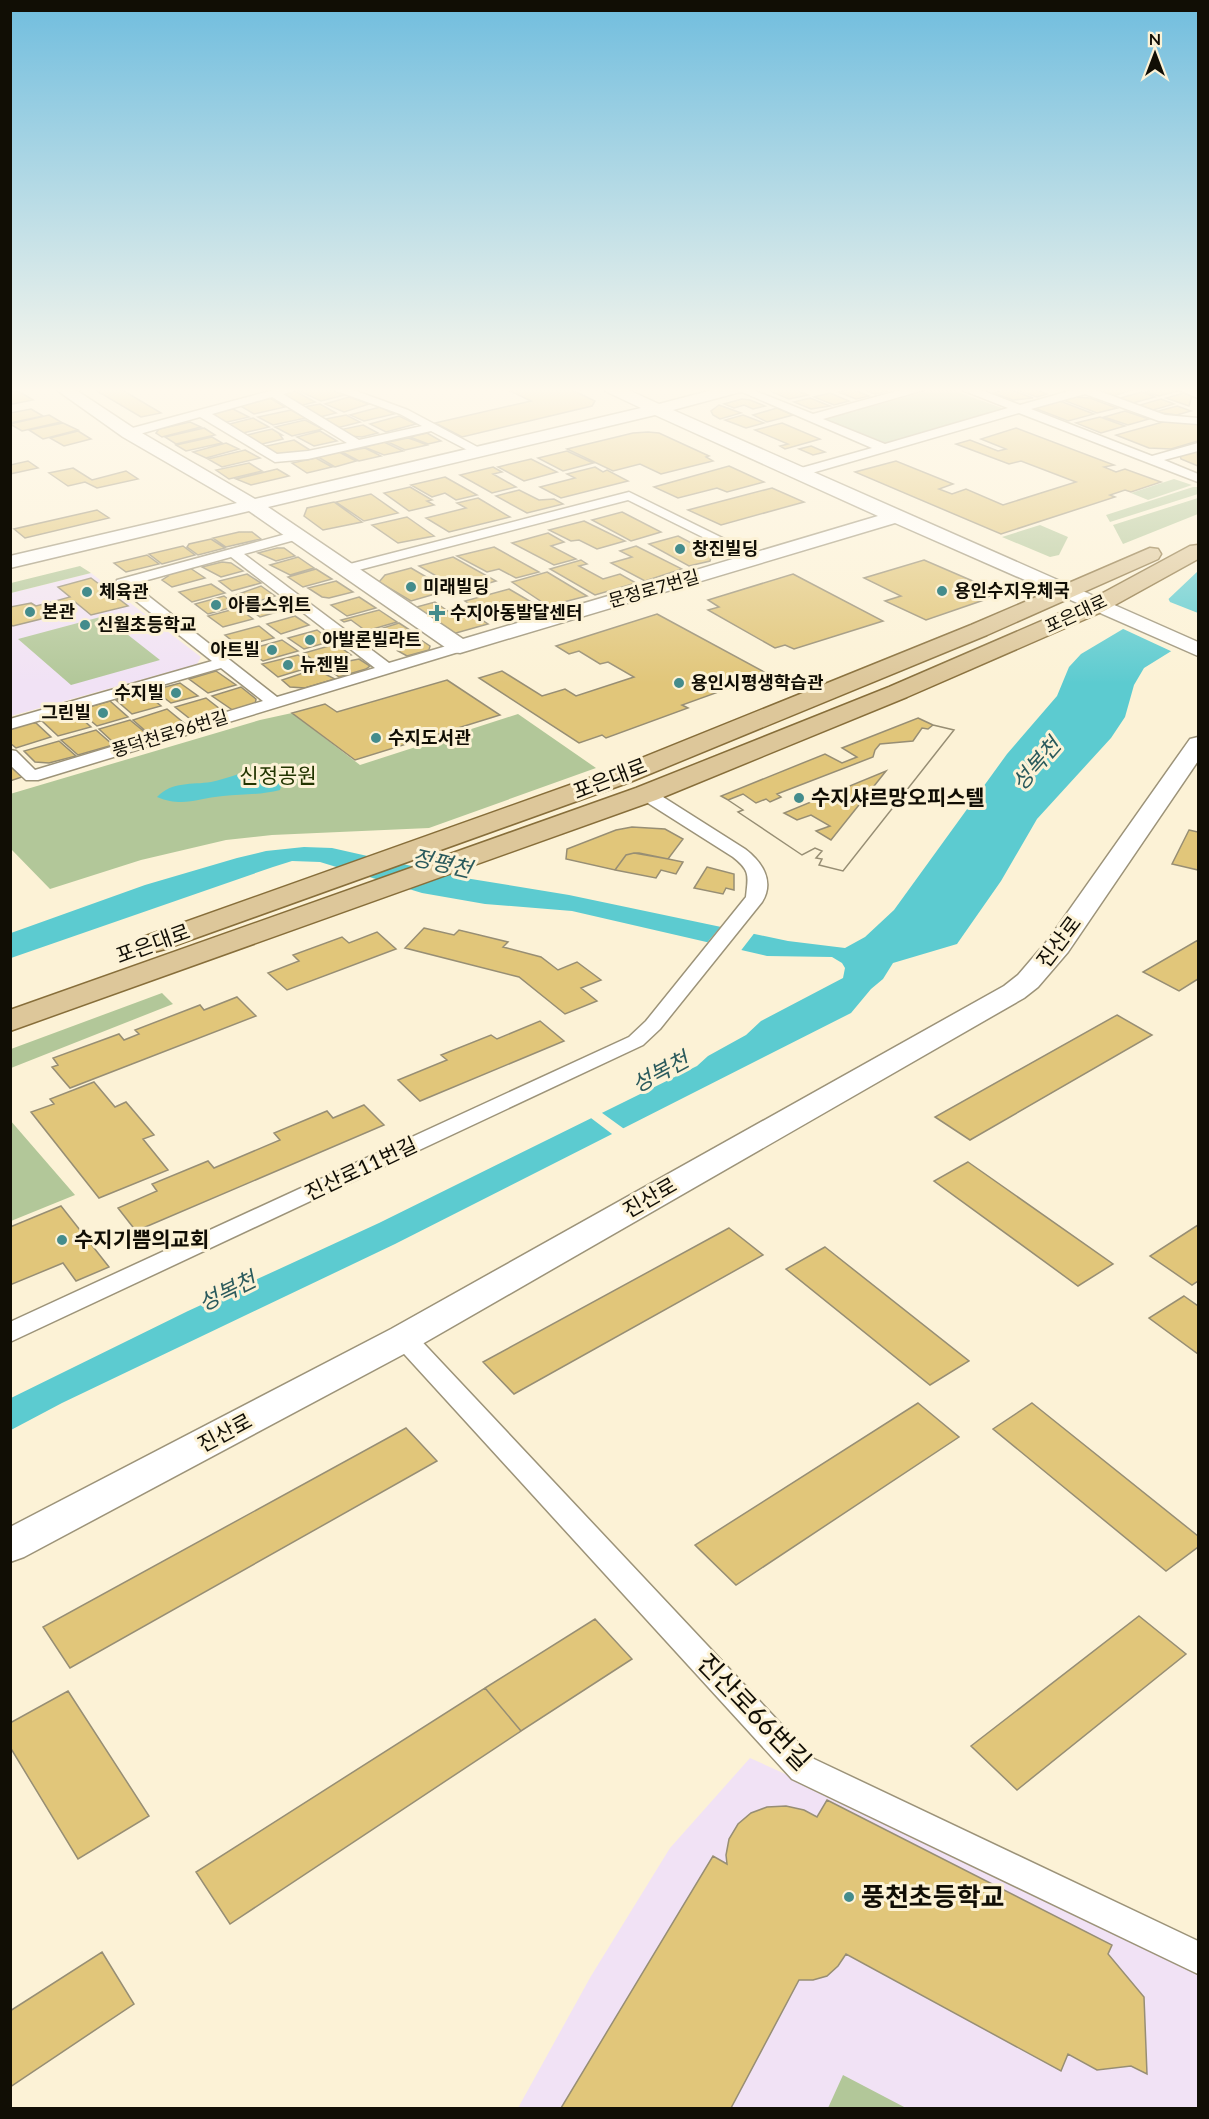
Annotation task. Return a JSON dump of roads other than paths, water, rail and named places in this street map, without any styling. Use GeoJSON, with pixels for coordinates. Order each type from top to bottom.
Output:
{"type":"FeatureCollection","features":[{"type":"Feature","properties":{"kind":"main road","name":"포은대로"},"geometry":{"type":"LineString","coordinates":[[10,997],[325,880],[621,776],[979,630],[1198,532]]}},
{"type":"Feature","properties":{"kind":"main road","name":"포은대로"},"geometry":{"type":"LineString","coordinates":[[10,1021],[646,794],[898,692],[1096,606],[1198,551]]}},
{"type":"Feature","properties":{"kind":"street"},"geometry":{"type":"LineString","coordinates":[[221,487],[253,505],[460,647]]}},
{"type":"Feature","properties":{"kind":"street"},"geometry":{"type":"LineString","coordinates":[[10,562],[329,487]]}},
{"type":"Feature","properties":{"kind":"street"},"geometry":{"type":"LineString","coordinates":[[829,487],[1198,650]]}},
{"type":"Feature","properties":{"kind":"street"},"geometry":{"type":"LineString","coordinates":[[347,569],[629,496],[758,559]]}},
{"type":"Feature","properties":{"kind":"street","name":"문정로7번길"},"geometry":{"type":"LineString","coordinates":[[274,702],[896,517]]}},
{"type":"Feature","properties":{"kind":"street"},"geometry":{"type":"LineString","coordinates":[[274,702],[122,582],[297,535]]}},
{"type":"Feature","properties":{"kind":"street"},"geometry":{"type":"LineString","coordinates":[[234,553],[387,669]]}},
{"type":"Feature","properties":{"kind":"street"},"geometry":{"type":"LineString","coordinates":[[10,724],[222,663]]}},
{"type":"Feature","properties":{"kind":"street","name":"풍덕천로96번길"},"geometry":{"type":"LineString","coordinates":[[10,755],[32,776],[274,702]]}},
{"type":"Feature","properties":{"kind":"street","name":"진산로"},"geometry":{"type":"LineString","coordinates":[[10,1546],[404,1338],[1014,992],[1028,981],[1058,946],[1198,744]]}},
{"type":"Feature","properties":{"kind":"street","name":"진산로11번길"},"geometry":{"type":"LineString","coordinates":[[10,1333],[636,1041],[653,1025],[742,917],[757,892],[757,874],[753,864],[646,794]]}},
{"type":"Feature","properties":{"kind":"street","name":"진산로66번길"},"geometry":{"type":"LineString","coordinates":[[404,1338],[803,1769],[1198,1958]]}},
{"type":"Feature","properties":{"kind":"water","name":"성복천"},"geometry":{"type":"Polygon","coordinates":[[[1198,571],[1198,630],[1194,637],[1144,668],[1134,685],[1125,717],[1111,738],[1037,819],[1001,881],[957,944],[893,963],[883,979],[871,989],[851,1013],[395,1244],[62,1403],[11,1430],[11,1398],[188,1311],[379,1223],[697,1066],[708,1056],[746,1035],[761,1021],[843,978],[845,968],[842,963],[832,957],[767,956],[572,911],[485,904],[422,893],[320,862],[292,861],[11,958],[11,933],[145,885],[266,851],[304,847],[332,848],[465,878],[569,895],[788,941],[845,948],[865,937],[894,910],[1007,754],[1057,696],[1069,667],[1081,654],[1160,607],[1198,571]]]}},
{"type":"Feature","properties":{"kind":"water"},"geometry":{"type":"Polygon","coordinates":[[[253,771],[274,777],[281,786],[280,790],[183,802],[157,797],[176,786],[211,782],[253,771]]]}},
{"type":"Feature","properties":{"kind":"place","name":"창진빌딩"},"geometry":{"type":"Point","coordinates":[680,549]}},
{"type":"Feature","properties":{"kind":"place","name":"미래빌딩"},"geometry":{"type":"Point","coordinates":[411,587]}},
{"type":"Feature","properties":{"kind":"place","name":"용인수지우체국"},"geometry":{"type":"Point","coordinates":[942,591]}},
{"type":"Feature","properties":{"kind":"place","name":"체육관"},"geometry":{"type":"Point","coordinates":[87,592]}},
{"type":"Feature","properties":{"kind":"place","name":"아름스위트"},"geometry":{"type":"Point","coordinates":[216,605]}},
{"type":"Feature","properties":{"kind":"place","name":"본관"},"geometry":{"type":"Point","coordinates":[30,612]}},
{"type":"Feature","properties":{"kind":"place","name":"수지아동발달센터"},"geometry":{"type":"Point","coordinates":[437,613]}},
{"type":"Feature","properties":{"kind":"place","name":"신월초등학교"},"geometry":{"type":"Point","coordinates":[85,625]}},
{"type":"Feature","properties":{"kind":"place","name":"아발론빌라트"},"geometry":{"type":"Point","coordinates":[310,640]}},
{"type":"Feature","properties":{"kind":"place","name":"아트빌"},"geometry":{"type":"Point","coordinates":[272,650]}},
{"type":"Feature","properties":{"kind":"place","name":"뉴젠빌"},"geometry":{"type":"Point","coordinates":[288,665]}},
{"type":"Feature","properties":{"kind":"place","name":"용인시평생학습관"},"geometry":{"type":"Point","coordinates":[679,683]}},
{"type":"Feature","properties":{"kind":"place","name":"수지빌"},"geometry":{"type":"Point","coordinates":[176,693]}},
{"type":"Feature","properties":{"kind":"place","name":"그린빌"},"geometry":{"type":"Point","coordinates":[103,713]}},
{"type":"Feature","properties":{"kind":"place","name":"수지도서관"},"geometry":{"type":"Point","coordinates":[376,738]}},
{"type":"Feature","properties":{"kind":"place","name":"수지샤르망오피스텔"},"geometry":{"type":"Point","coordinates":[799,798]}},
{"type":"Feature","properties":{"kind":"place","name":"수지기쁨의교회"},"geometry":{"type":"Point","coordinates":[62,1240]}},
{"type":"Feature","properties":{"kind":"place","name":"풍천초등학교"},"geometry":{"type":"Point","coordinates":[849,1897]}},
{"type":"Feature","properties":{"kind":"park label","name":"신정공원"},"geometry":{"type":"Point","coordinates":[278,776]}},
{"type":"Feature","properties":{"kind":"water label","name":"정평천"},"geometry":{"type":"Point","coordinates":[442,863]}}]}
